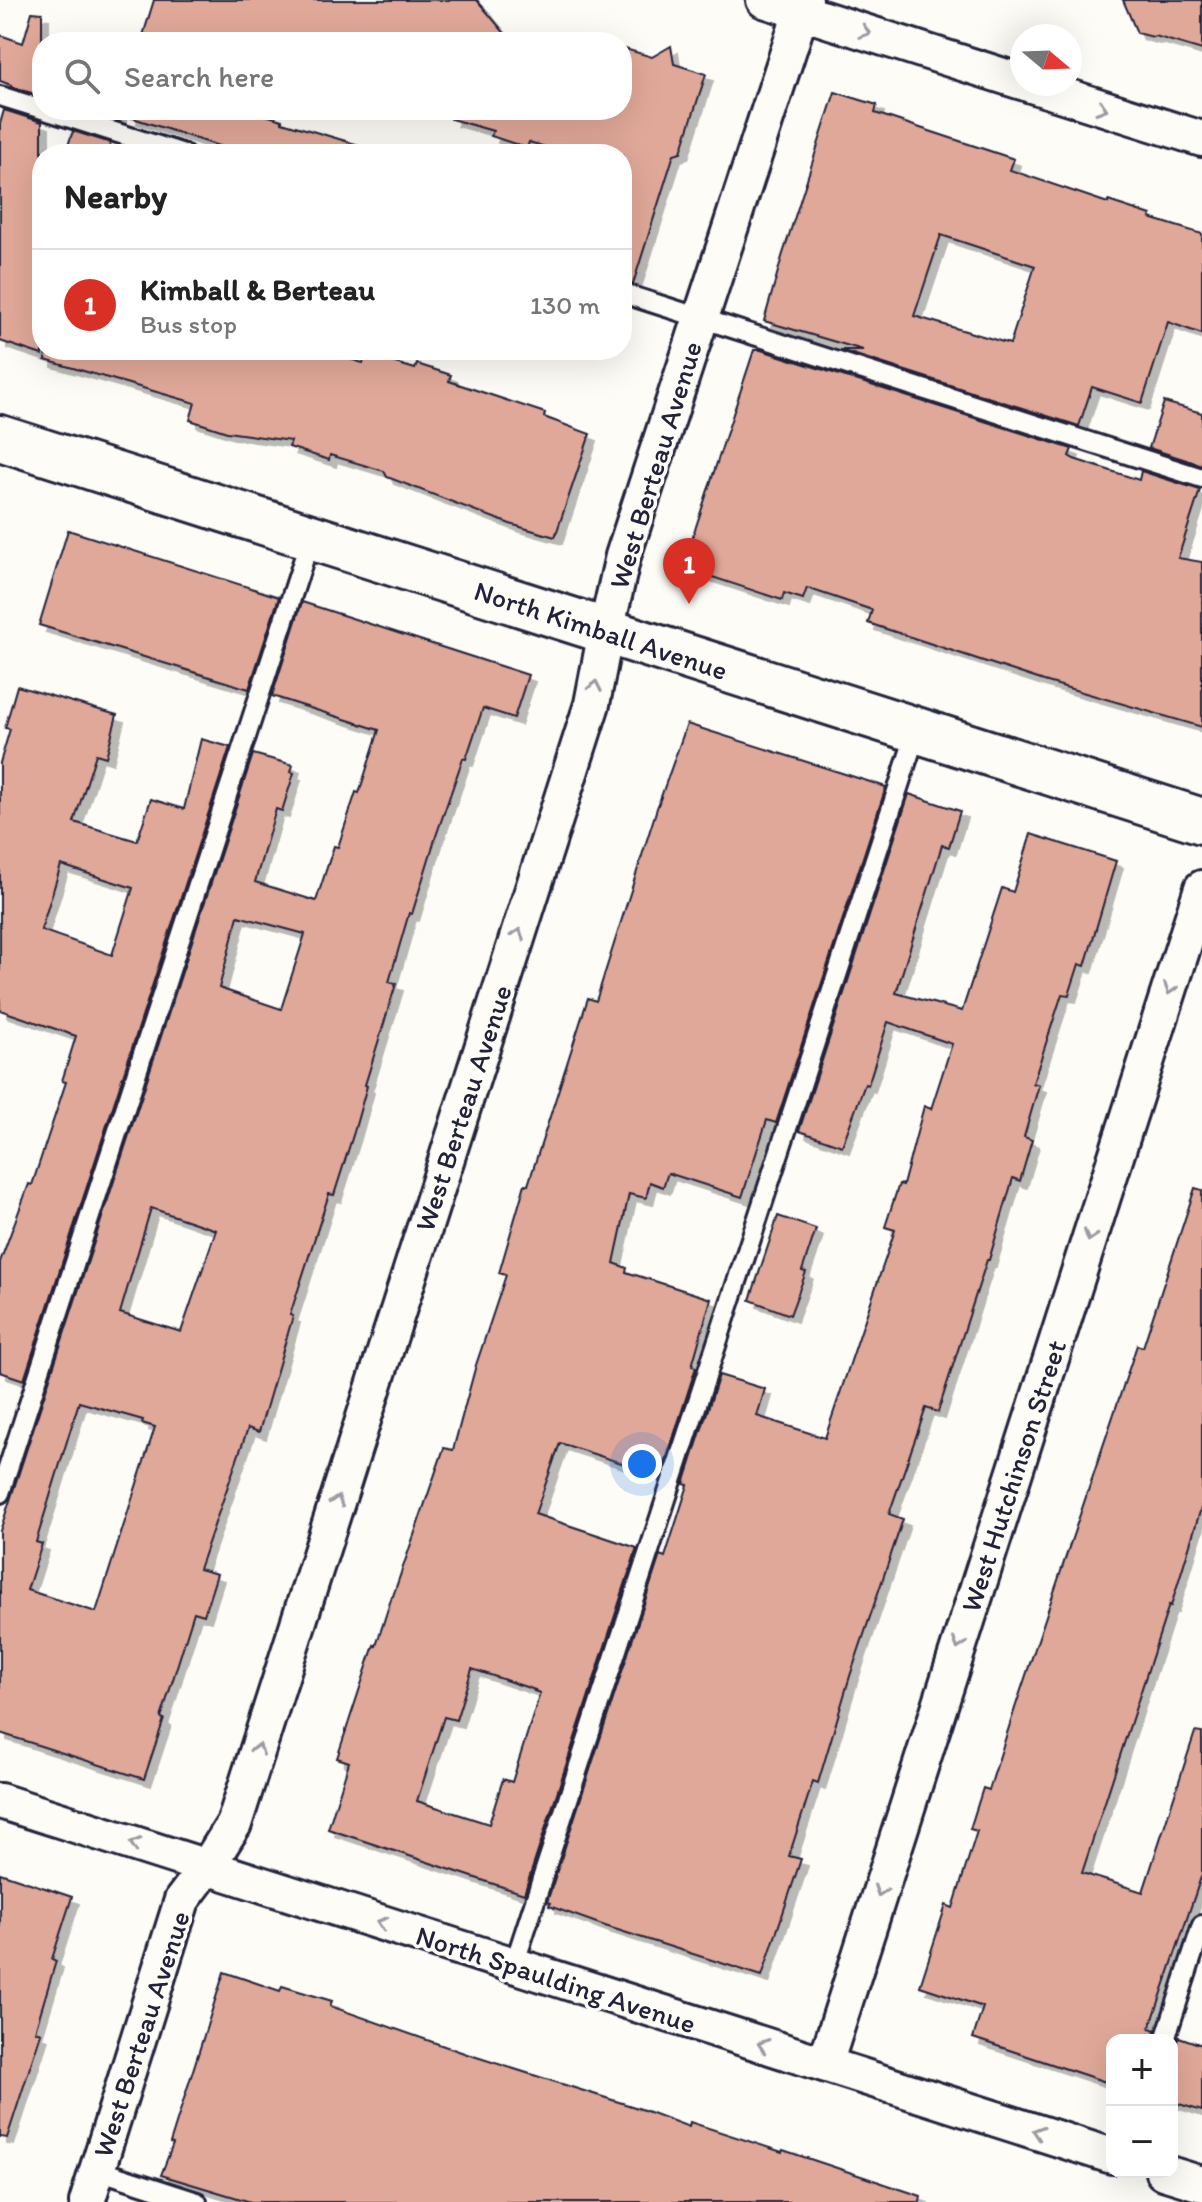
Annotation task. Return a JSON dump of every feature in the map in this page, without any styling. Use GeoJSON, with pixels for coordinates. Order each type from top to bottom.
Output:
{"type":"FeatureCollection","features":[{"type":"Feature","properties":{"kind":"street"},"geometry":{"type":"LineString","coordinates":[[764,0],[803,6],[1010,78]]}},
{"type":"Feature","properties":{"kind":"street","name":"West Berteau Avenue"},"geometry":{"type":"LineString","coordinates":[[92,2186],[182,1900],[234,1824],[592,704],[623,556],[803,6]]}},
{"type":"Feature","properties":{"kind":"street"},"geometry":{"type":"LineString","coordinates":[[1066,96],[1202,139]]}},
{"type":"Feature","properties":{"kind":"street","name":"North Kimball Avenue"},"geometry":{"type":"LineString","coordinates":[[2,447],[311,537],[1202,821]]}},
{"type":"Feature","properties":{"kind":"street","name":"West Hutchinson Street"},"geometry":{"type":"LineString","coordinates":[[825,2064],[1202,888]]}},
{"type":"Feature","properties":{"kind":"street","name":"North Spaulding Avenue"},"geometry":{"type":"LineString","coordinates":[[0,1801],[1106,2154]]}},
{"type":"Feature","properties":{"kind":"street"},"geometry":{"type":"LineString","coordinates":[[1178,2177],[1202,2184]]}},
{"type":"Feature","properties":{"kind":"lane"},"geometry":{"type":"LineString","coordinates":[[0,96],[32,106]]}},
{"type":"Feature","properties":{"kind":"lane"},"geometry":{"type":"LineString","coordinates":[[76,120],[152,144]]}},
{"type":"Feature","properties":{"kind":"lane"},"geometry":{"type":"LineString","coordinates":[[632,296],[1202,478]]}},
{"type":"Feature","properties":{"kind":"lane"},"geometry":{"type":"LineString","coordinates":[[0,1493],[311,537]]}},
{"type":"Feature","properties":{"kind":"lane"},"geometry":{"type":"LineString","coordinates":[[514,1965],[917,730]]}},
{"type":"Feature","properties":{"kind":"lane"},"geometry":{"type":"LineString","coordinates":[[1167,2034],[1202,1925]]}},
{"type":"Feature","properties":{"kind":"lane"},"geometry":{"type":"LineString","coordinates":[[92,2186],[197,2202]]}},
{"type":"Feature","properties":{"kind":"building"},"geometry":{"type":"Polygon","coordinates":[[[154,0],[477,0],[504,32],[144,32],[154,0]]]}},
{"type":"Feature","properties":{"kind":"building"},"geometry":{"type":"Polygon","coordinates":[[[1123,0],[1202,0],[1202,50],[1137,33],[1123,0]]]}},
{"type":"Feature","properties":{"kind":"building"},"geometry":{"type":"Polygon","coordinates":[[[32,12],[42,13],[42,32],[32,32],[32,93],[0,81],[0,35],[23,43],[32,12]]]}},
{"type":"Feature","properties":{"kind":"building"},"geometry":{"type":"Polygon","coordinates":[[[671,46],[674,64],[706,74],[681,152],[674,154],[633,284],[632,144],[515,144],[491,136],[493,131],[454,120],[632,120],[632,51],[652,57],[671,46]]]}},
{"type":"Feature","properties":{"kind":"building"},"geometry":{"type":"Polygon","coordinates":[[[835,92],[877,105],[875,113],[1014,159],[1010,170],[1202,234],[1202,334],[1168,322],[1142,403],[1092,387],[1079,426],[840,350],[863,350],[764,321],[835,92]],[[941,235],[914,316],[1010,344],[1035,266],[941,235]]]}},
{"type":"Feature","properties":{"kind":"building"},"geometry":{"type":"Polygon","coordinates":[[[4,110],[42,122],[42,144],[32,144],[32,352],[0,341],[0,124],[4,110]]]}},
{"type":"Feature","properties":{"kind":"building"},"geometry":{"type":"Polygon","coordinates":[[[139,120],[282,120],[356,144],[212,144],[139,120]]]}},
{"type":"Feature","properties":{"kind":"building"},"geometry":{"type":"Polygon","coordinates":[[[73,131],[111,143],[111,144],[68,144],[73,131]]]}},
{"type":"Feature","properties":{"kind":"building"},"geometry":{"type":"Polygon","coordinates":[[[754,350],[1072,449],[1069,456],[1074,459],[1139,480],[1141,471],[1200,490],[1178,558],[1202,562],[1202,727],[1044,681],[868,623],[872,610],[807,588],[803,599],[784,593],[782,600],[703,574],[705,569],[684,563],[754,350]]]}},
{"type":"Feature","properties":{"kind":"building"},"geometry":{"type":"Polygon","coordinates":[[[45,360],[353,360],[363,363],[364,360],[386,360],[415,369],[417,364],[451,375],[449,381],[545,413],[544,417],[590,434],[555,537],[510,524],[387,477],[384,471],[330,455],[329,460],[289,447],[291,441],[227,432],[190,420],[195,403],[45,360]]]}},
{"type":"Feature","properties":{"kind":"building"},"geometry":{"type":"Polygon","coordinates":[[[1164,402],[1202,413],[1202,465],[1149,448],[1164,402]]]}},
{"type":"Feature","properties":{"kind":"building"},"geometry":{"type":"Polygon","coordinates":[[[68,530],[279,597],[249,689],[39,625],[68,530]]]}},
{"type":"Feature","properties":{"kind":"building"},"geometry":{"type":"Polygon","coordinates":[[[302,602],[528,675],[514,718],[483,708],[436,836],[412,914],[409,913],[389,982],[396,984],[354,1132],[334,1195],[329,1194],[290,1315],[293,1316],[259,1432],[248,1428],[199,1569],[217,1574],[204,1615],[194,1612],[144,1779],[0,1733],[0,1531],[253,754],[293,765],[291,772],[294,773],[282,811],[276,809],[255,882],[316,901],[334,846],[338,847],[356,792],[359,793],[379,730],[272,696],[302,602]],[[238,916],[219,988],[281,1009],[305,934],[238,916]],[[151,1208],[120,1313],[181,1332],[216,1230],[151,1208]],[[79,1402],[36,1542],[42,1544],[27,1590],[96,1612],[155,1427],[142,1423],[143,1420],[79,1402]]]}},
{"type":"Feature","properties":{"kind":"building"},"geometry":{"type":"Polygon","coordinates":[[[17,686],[117,715],[106,757],[96,754],[74,822],[137,841],[151,799],[184,809],[201,739],[230,747],[24,1380],[0,1372],[0,1262],[29,1184],[32,1185],[66,1082],[62,1081],[76,1036],[0,1010],[0,763],[10,729],[5,728],[17,686]],[[61,865],[41,930],[112,955],[133,888],[61,865]]]}},
{"type":"Feature","properties":{"kind":"building"},"geometry":{"type":"Polygon","coordinates":[[[687,724],[886,787],[776,1123],[767,1120],[742,1197],[668,1173],[663,1187],[650,1182],[646,1198],[629,1194],[614,1263],[627,1268],[626,1272],[711,1299],[692,1366],[696,1367],[661,1476],[560,1443],[535,1514],[637,1548],[524,1894],[328,1829],[349,1762],[337,1758],[444,1448],[453,1450],[476,1365],[506,1275],[499,1273],[525,1184],[528,1185],[588,998],[596,1001],[687,724]],[[472,1669],[456,1720],[444,1717],[417,1801],[489,1824],[503,1779],[512,1782],[540,1693],[472,1669]]]}},
{"type":"Feature","properties":{"kind":"building"},"geometry":{"type":"Polygon","coordinates":[[[909,794],[960,811],[949,847],[942,845],[896,993],[962,1011],[1002,888],[1013,892],[1031,834],[1116,861],[1085,966],[1079,964],[1069,995],[1062,994],[1033,1083],[1039,1085],[1024,1137],[1032,1140],[1020,1181],[1013,1178],[938,1412],[926,1408],[889,1514],[903,1519],[818,1783],[813,1781],[789,1856],[801,1859],[762,1976],[605,1926],[549,1906],[547,1902],[660,1555],[665,1557],[688,1485],[684,1484],[719,1375],[765,1389],[757,1416],[825,1438],[895,1230],[885,1227],[899,1184],[903,1185],[924,1106],[931,1109],[952,1044],[888,1022],[868,1085],[865,1084],[842,1146],[799,1131],[909,794]]]}},
{"type":"Feature","properties":{"kind":"building"},"geometry":{"type":"Polygon","coordinates":[[[1195,1188],[1202,1190],[1202,1505],[1082,1873],[1143,1892],[1195,1732],[1202,1733],[1202,1874],[1150,2028],[1156,2030],[1155,2034],[1106,2034],[1106,2082],[973,2038],[983,2007],[920,1986],[946,1905],[953,1908],[977,1831],[970,1829],[983,1788],[989,1790],[1137,1345],[1143,1347],[1195,1188]]]}},
{"type":"Feature","properties":{"kind":"building"},"geometry":{"type":"Polygon","coordinates":[[[778,1216],[816,1229],[802,1271],[806,1272],[790,1315],[750,1300],[778,1216]]]}},
{"type":"Feature","properties":{"kind":"building"},"geometry":{"type":"Polygon","coordinates":[[[0,1873],[72,1897],[52,1959],[56,1961],[35,2031],[41,2033],[7,2138],[0,2137],[0,1873]]]}},
{"type":"Feature","properties":{"kind":"building"},"geometry":{"type":"Polygon","coordinates":[[[224,1972],[280,1991],[282,1986],[332,2001],[330,2006],[689,2127],[690,2122],[783,2150],[921,2196],[920,2202],[251,2202],[161,2175],[224,1972]]]}},
{"type":"Feature","properties":{"kind":"building"},"geometry":{"type":"Polygon","coordinates":[[[1178,2039],[1202,2045],[1202,2111],[1178,2104],[1178,2039]]]}},
{"type":"Feature","properties":{"kind":"place","name":"Kimball & Berteau"},"geometry":{"type":"Point","coordinates":[689,604]}}]}
